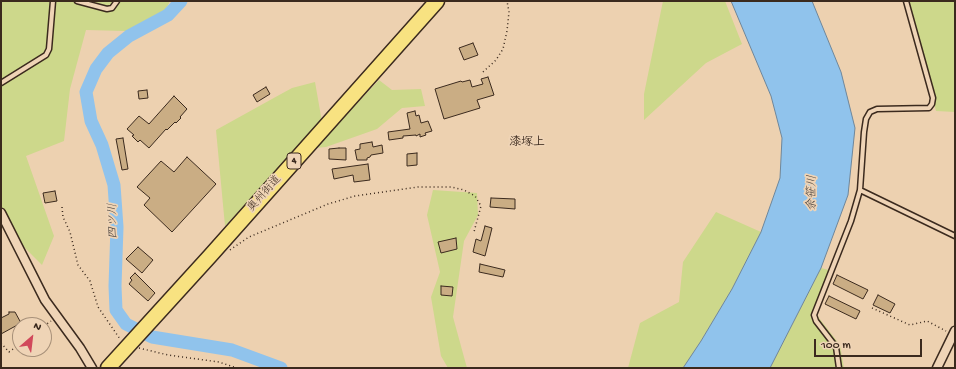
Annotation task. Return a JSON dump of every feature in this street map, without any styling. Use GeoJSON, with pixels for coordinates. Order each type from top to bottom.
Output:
{"type":"FeatureCollection","features":[{"type":"Feature","properties":{"kind":"highway","name":"奥州街道"},"geometry":{"type":"LineString","coordinates":[[108,368],[437,1]]}},
{"type":"Feature","properties":{"kind":"street"},"geometry":{"type":"LineString","coordinates":[[1,214],[45,300],[80,348],[92,368]]}},
{"type":"Feature","properties":{"kind":"street"},"geometry":{"type":"LineString","coordinates":[[937,368],[954,333]]}},
{"type":"Feature","properties":{"kind":"lane"},"geometry":{"type":"LineString","coordinates":[[1,83],[46,55],[49,49],[54,1]]}},
{"type":"Feature","properties":{"kind":"lane"},"geometry":{"type":"LineString","coordinates":[[77,1],[107,9],[112,8],[117,1]]}},
{"type":"Feature","properties":{"kind":"lane"},"geometry":{"type":"LineString","coordinates":[[839,368],[836,347],[816,321],[814,315],[851,221],[860,190],[866,119],[870,112],[877,109],[929,108],[932,104],[933,98],[906,1]]}},
{"type":"Feature","properties":{"kind":"lane"},"geometry":{"type":"LineString","coordinates":[[860,190],[955,236]]}},
{"type":"Feature","properties":{"kind":"path"},"geometry":{"type":"LineString","coordinates":[[483,72],[496,60],[503,49],[509,12],[507,1]]}},
{"type":"Feature","properties":{"kind":"path"},"geometry":{"type":"LineString","coordinates":[[227,252],[249,237],[328,204],[355,196],[391,189],[418,186],[451,187],[464,190],[475,196],[481,206],[474,232]]}},
{"type":"Feature","properties":{"kind":"path"},"geometry":{"type":"LineString","coordinates":[[62,207],[78,265],[90,281],[98,307],[118,336],[131,343],[168,355],[219,362],[237,368]]}},
{"type":"Feature","properties":{"kind":"path"},"geometry":{"type":"LineString","coordinates":[[872,308],[910,325],[927,321],[954,333]]}},
{"type":"Feature","properties":{"kind":"path"},"geometry":{"type":"LineString","coordinates":[[1,343],[9,352],[12,350]]}},
{"type":"Feature","properties":{"kind":"green space"},"geometry":{"type":"Polygon","coordinates":[[[1,1],[170,1],[165,11],[126,31],[86,30],[70,89],[64,141],[26,156],[54,236],[42,265],[1,224],[1,1]]]}},
{"type":"Feature","properties":{"kind":"green space"},"geometry":{"type":"Polygon","coordinates":[[[663,1],[725,1],[742,44],[706,63],[644,120],[644,94],[663,1]]]}},
{"type":"Feature","properties":{"kind":"green space"},"geometry":{"type":"Polygon","coordinates":[[[907,1],[955,1],[955,112],[936,111],[907,1]]]}},
{"type":"Feature","properties":{"kind":"green space"},"geometry":{"type":"Polygon","coordinates":[[[379,80],[392,90],[421,89],[425,106],[402,108],[377,129],[326,147],[315,148],[379,80]]]}},
{"type":"Feature","properties":{"kind":"green space"},"geometry":{"type":"Polygon","coordinates":[[[315,82],[322,122],[225,226],[216,130],[292,88],[315,82]]]}},
{"type":"Feature","properties":{"kind":"green space"},"geometry":{"type":"Polygon","coordinates":[[[433,190],[477,193],[478,215],[464,241],[453,317],[467,368],[448,368],[441,356],[431,297],[440,272],[427,215],[433,190]]]}},
{"type":"Feature","properties":{"kind":"green space"},"geometry":{"type":"Polygon","coordinates":[[[716,212],[761,232],[732,289],[683,368],[628,368],[640,323],[679,302],[683,262],[716,212]]]}},
{"type":"Feature","properties":{"kind":"green space"},"geometry":{"type":"Polygon","coordinates":[[[821,268],[829,270],[816,314],[840,345],[844,368],[770,368],[821,268]]]}},
{"type":"Feature","properties":{"kind":"water","name":"余笹川"},"geometry":{"type":"Polygon","coordinates":[[[731,1],[812,1],[841,72],[855,128],[848,195],[821,268],[770,368],[683,368],[732,289],[761,232],[780,178],[782,138],[771,96],[731,1]]]}},
{"type":"Feature","properties":{"kind":"building"},"geometry":{"type":"Polygon","coordinates":[[[473,43],[478,55],[464,60],[459,48],[473,43]]]}},
{"type":"Feature","properties":{"kind":"building"},"geometry":{"type":"Polygon","coordinates":[[[488,77],[494,95],[477,100],[480,108],[444,119],[435,89],[461,81],[470,80],[472,87],[483,84],[481,79],[488,77]]]}},
{"type":"Feature","properties":{"kind":"building"},"geometry":{"type":"Polygon","coordinates":[[[266,87],[270,94],[257,102],[253,95],[266,87]]]}},
{"type":"Feature","properties":{"kind":"building"},"geometry":{"type":"Polygon","coordinates":[[[147,90],[148,98],[139,99],[138,91],[147,90]]]}},
{"type":"Feature","properties":{"kind":"building"},"geometry":{"type":"Polygon","coordinates":[[[174,96],[187,109],[180,117],[181,118],[167,130],[166,129],[149,148],[140,140],[138,142],[132,136],[134,135],[127,129],[139,116],[149,124],[174,96]]]}},
{"type":"Feature","properties":{"kind":"building"},"geometry":{"type":"Polygon","coordinates":[[[415,111],[416,116],[419,115],[421,123],[428,121],[432,131],[425,133],[426,135],[420,137],[420,134],[416,136],[403,136],[403,138],[389,140],[388,132],[410,129],[407,113],[415,111]]]}},
{"type":"Feature","properties":{"kind":"building"},"geometry":{"type":"Polygon","coordinates":[[[123,138],[128,169],[122,170],[116,139],[123,138]]]}},
{"type":"Feature","properties":{"kind":"building"},"geometry":{"type":"Polygon","coordinates":[[[372,142],[373,147],[382,145],[383,153],[371,155],[367,158],[367,160],[357,160],[355,150],[360,149],[360,144],[372,142]]]}},
{"type":"Feature","properties":{"kind":"building"},"geometry":{"type":"Polygon","coordinates":[[[346,148],[346,160],[329,159],[329,149],[346,148]]]}},
{"type":"Feature","properties":{"kind":"building"},"geometry":{"type":"Polygon","coordinates":[[[417,153],[417,165],[407,166],[407,154],[417,153]]]}},
{"type":"Feature","properties":{"kind":"building"},"geometry":{"type":"Polygon","coordinates":[[[187,157],[216,184],[172,232],[144,205],[150,198],[137,187],[161,161],[174,172],[187,157]]]}},
{"type":"Feature","properties":{"kind":"building"},"geometry":{"type":"Polygon","coordinates":[[[368,164],[370,180],[354,182],[353,175],[334,179],[332,169],[368,164]]]}},
{"type":"Feature","properties":{"kind":"building"},"geometry":{"type":"Polygon","coordinates":[[[55,191],[57,201],[45,203],[43,193],[55,191]]]}},
{"type":"Feature","properties":{"kind":"building"},"geometry":{"type":"Polygon","coordinates":[[[491,198],[515,199],[515,209],[490,207],[491,198]]]}},
{"type":"Feature","properties":{"kind":"building"},"geometry":{"type":"Polygon","coordinates":[[[485,226],[492,228],[485,256],[473,252],[476,239],[481,241],[485,226]]]}},
{"type":"Feature","properties":{"kind":"building"},"geometry":{"type":"Polygon","coordinates":[[[456,238],[457,249],[441,253],[438,242],[456,238]]]}},
{"type":"Feature","properties":{"kind":"building"},"geometry":{"type":"Polygon","coordinates":[[[138,247],[153,260],[142,273],[126,259],[138,247]]]}},
{"type":"Feature","properties":{"kind":"building"},"geometry":{"type":"Polygon","coordinates":[[[480,264],[505,270],[503,277],[479,272],[480,264]]]}},
{"type":"Feature","properties":{"kind":"building"},"geometry":{"type":"Polygon","coordinates":[[[135,273],[155,293],[148,301],[129,284],[132,280],[130,278],[135,273]]]}},
{"type":"Feature","properties":{"kind":"building"},"geometry":{"type":"Polygon","coordinates":[[[837,275],[868,290],[863,299],[833,284],[837,275]]]}},
{"type":"Feature","properties":{"kind":"building"},"geometry":{"type":"Polygon","coordinates":[[[441,286],[453,287],[452,296],[441,295],[441,286]]]}},
{"type":"Feature","properties":{"kind":"building"},"geometry":{"type":"Polygon","coordinates":[[[878,295],[895,304],[890,313],[873,305],[878,295]]]}},
{"type":"Feature","properties":{"kind":"building"},"geometry":{"type":"Polygon","coordinates":[[[829,296],[860,311],[856,319],[825,304],[829,296]]]}},
{"type":"Feature","properties":{"kind":"building"},"geometry":{"type":"Polygon","coordinates":[[[9,312],[15,312],[18,317],[12,317],[12,328],[1,334],[1,318],[9,314],[9,312]]]}},
{"type":"Feature","properties":{"kind":"waterway","name":"四ツ川"},"geometry":{"type":"LineString","coordinates":[[181,1],[168,15],[129,36],[108,53],[96,69],[86,92],[91,121],[102,145],[114,185],[117,227],[115,286],[116,310],[126,324],[152,337],[232,350],[281,368]]}},
{"type":"Feature","properties":{"kind":"district","name":"漆塚上"},"geometry":{"type":"Point","coordinates":[527,143]}}]}
